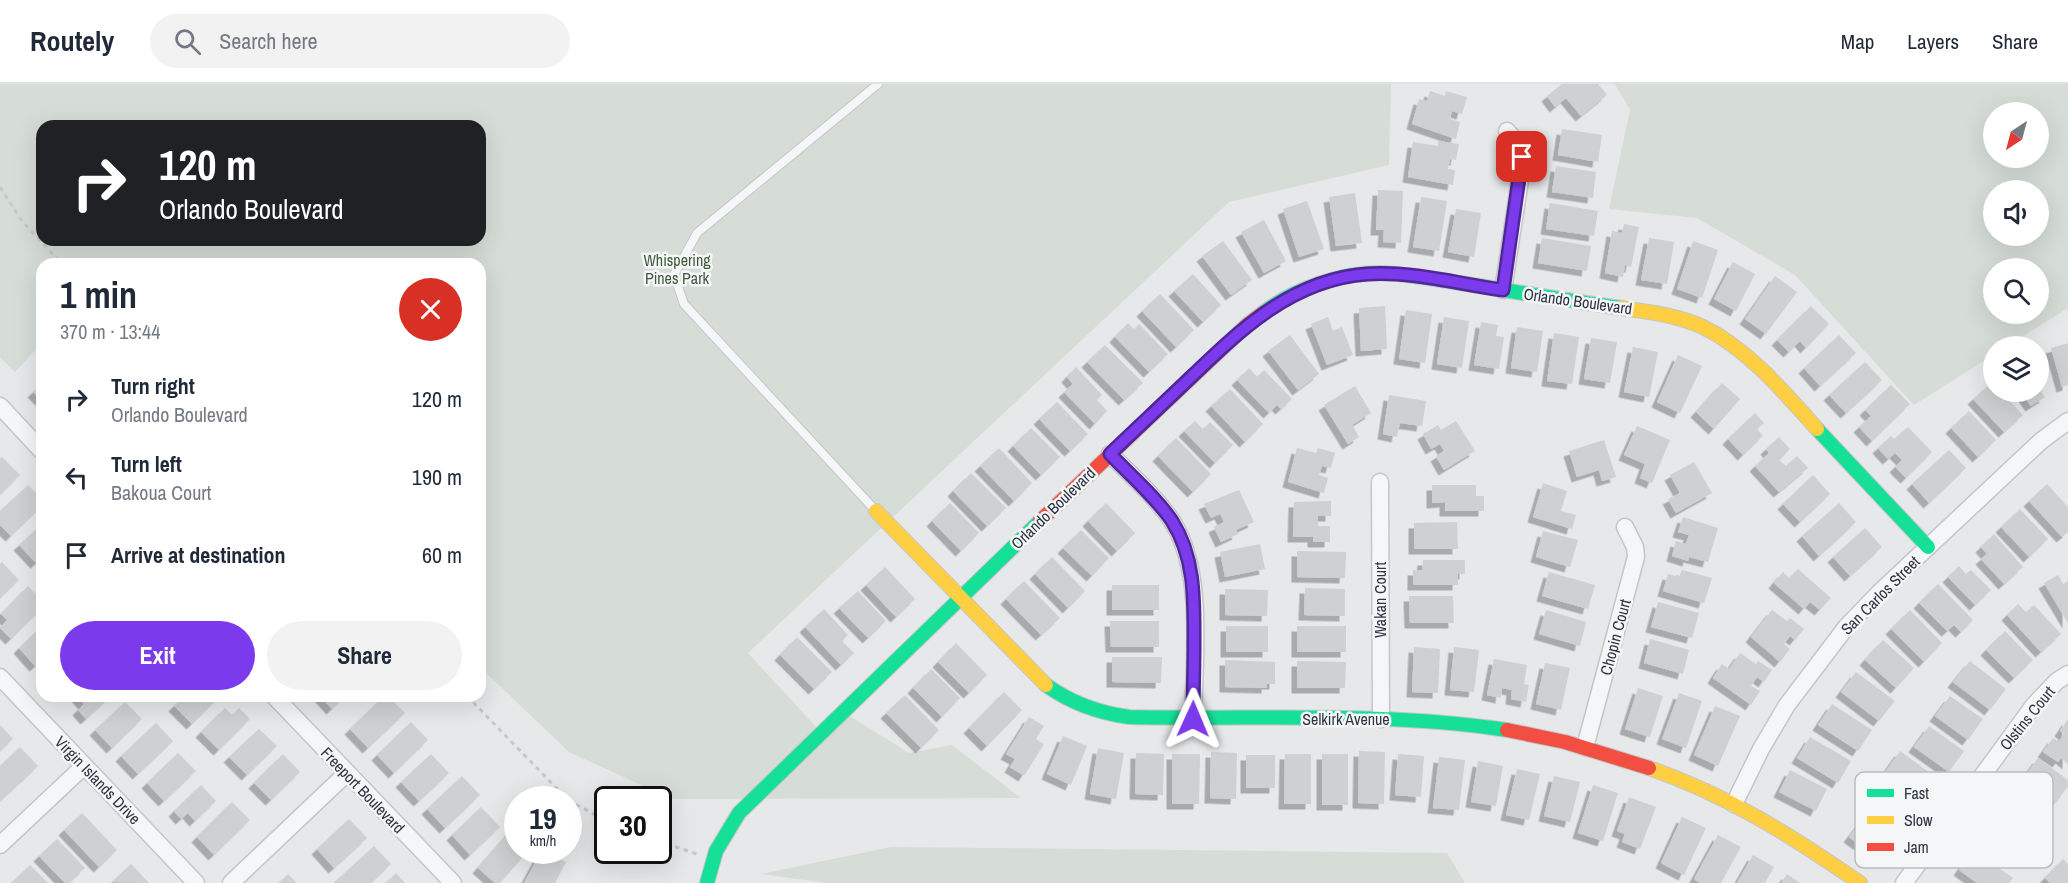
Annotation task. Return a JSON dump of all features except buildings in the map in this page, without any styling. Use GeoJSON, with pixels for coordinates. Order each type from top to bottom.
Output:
{"type":"FeatureCollection","features":[{"type":"Feature","properties":{"kind":"street"},"geometry":{"type":"LineString","coordinates":[[1503,290],[1522,167],[1520,146],[1507,131]]}},
{"type":"Feature","properties":{"kind":"street","name":"Orlando Boulevard"},"geometry":{"type":"LineString","coordinates":[[707,883],[716,851],[739,813],[1110,454],[1247,325],[1272,306],[1306,289],[1345,277],[1381,273],[1651,312],[1689,322],[1714,333],[1747,357],[1773,382],[1928,547]]}},
{"type":"Feature","properties":{"kind":"street"},"geometry":{"type":"LineString","coordinates":[[0,406],[36,445]]}},
{"type":"Feature","properties":{"kind":"street","name":"San Carlos Street"},"geometry":{"type":"LineString","coordinates":[[1734,804],[1787,705],[1819,661],[1863,609],[2041,441],[2068,421]]}},
{"type":"Feature","properties":{"kind":"street"},"geometry":{"type":"LineString","coordinates":[[1110,454],[1161,507],[1172,522],[1187,555],[1194,600],[1193,719]]}},
{"type":"Feature","properties":{"kind":"street","name":"Wakan Court"},"geometry":{"type":"LineString","coordinates":[[1380,482],[1381,719]]}},
{"type":"Feature","properties":{"kind":"street","name":"Selkirk Avenue"},"geometry":{"type":"LineString","coordinates":[[876,511],[1032,673],[1068,699],[1108,714],[1129,717],[1421,720],[1490,727],[1585,747],[1679,778],[1734,804],[1804,844],[1860,883]]}},
{"type":"Feature","properties":{"kind":"street","name":"Chopin Court"},"geometry":{"type":"LineString","coordinates":[[1585,747],[1635,557],[1635,547],[1625,527]]}},
{"type":"Feature","properties":{"kind":"street","name":"Olstins Court"},"geometry":{"type":"LineString","coordinates":[[1985,772],[2034,705],[2057,681],[2068,674]]}},
{"type":"Feature","properties":{"kind":"street","name":"Virgin Islands Drive"},"geometry":{"type":"LineString","coordinates":[[0,677],[196,883]]}},
{"type":"Feature","properties":{"kind":"street","name":"Freeport Boulevard"},"geometry":{"type":"LineString","coordinates":[[280,702],[453,883]]}},
{"type":"Feature","properties":{"kind":"street"},"geometry":{"type":"LineString","coordinates":[[0,845],[84,766]]}},
{"type":"Feature","properties":{"kind":"street"},"geometry":{"type":"LineString","coordinates":[[231,883],[347,773]]}},
{"type":"Feature","properties":{"kind":"street","name":"Olstins Court"},"geometry":{"type":"LineString","coordinates":[[1904,883],[1915,868]]}},
{"type":"Feature","properties":{"kind":"lane"},"geometry":{"type":"LineString","coordinates":[[876,511],[684,304],[674,274],[698,233],[878,84]]}},
{"type":"Feature","properties":{"kind":"path"},"geometry":{"type":"LineString","coordinates":[[0,187],[22,221],[36,236]]}},
{"type":"Feature","properties":{"kind":"path"},"geometry":{"type":"LineString","coordinates":[[45,246],[56,258]]}},
{"type":"Feature","properties":{"kind":"path"},"geometry":{"type":"LineString","coordinates":[[473,702],[554,786]]}},
{"type":"Feature","properties":{"kind":"path"},"geometry":{"type":"LineString","coordinates":[[672,846],[713,860]]}},
{"type":"Feature","properties":{"kind":"green space","name":"Whispering Pines Park"},"geometry":{"type":"Polygon","coordinates":[[[0,84],[1391,84],[1389,165],[1229,202],[748,653],[820,731],[840,710],[909,753],[952,745],[1021,798],[672,799],[672,786],[644,786],[569,752],[486,673],[486,258],[36,258],[36,349],[15,372],[0,357],[0,84]]]}},
{"type":"Feature","properties":{"kind":"green space"},"geometry":{"type":"Polygon","coordinates":[[[1615,84],[2068,84],[2068,308],[2049,320],[2049,258],[1983,258],[1983,324],[2042,324],[2023,336],[1983,336],[1983,361],[1914,405],[1795,275],[1697,218],[1609,209],[1630,110],[1615,84]]]}},
{"type":"Feature","properties":{"kind":"green space"},"geometry":{"type":"Polygon","coordinates":[[[891,847],[1447,853],[1465,883],[828,883],[761,874],[891,847]]]}},
{"type":"Feature","properties":{"kind":"traffic: fast"},"geometry":{"type":"LineString","coordinates":[[1263,313],[1289,296],[1304,290],[1335,279],[1367,273],[1416,276],[1621,308]]}},
{"type":"Feature","properties":{"kind":"traffic: fast"},"geometry":{"type":"LineString","coordinates":[[1817,429],[1928,547]]}},
{"type":"Feature","properties":{"kind":"traffic: fast"},"geometry":{"type":"LineString","coordinates":[[707,883],[716,851],[739,813],[1040,521]]}},
{"type":"Feature","properties":{"kind":"traffic: fast"},"geometry":{"type":"LineString","coordinates":[[1046,685],[1086,706],[1129,717],[1366,718],[1413,720],[1507,730]]}},
{"type":"Feature","properties":{"kind":"traffic: slow"},"geometry":{"type":"LineString","coordinates":[[1621,308],[1683,320],[1719,336],[1764,372],[1817,429]]}},
{"type":"Feature","properties":{"kind":"traffic: slow"},"geometry":{"type":"LineString","coordinates":[[876,511],[1046,685]]}},
{"type":"Feature","properties":{"kind":"traffic: slow"},"geometry":{"type":"LineString","coordinates":[[1649,768],[1705,791],[1758,818],[1860,883]]}},
{"type":"Feature","properties":{"kind":"traffic: jam"},"geometry":{"type":"LineString","coordinates":[[1040,521],[1247,325],[1263,313]]}},
{"type":"Feature","properties":{"kind":"traffic: jam"},"geometry":{"type":"LineString","coordinates":[[1507,730],[1565,742],[1649,768]]}},
{"type":"Feature","properties":{"kind":"route"},"geometry":{"type":"LineString","coordinates":[[1193,719],[1194,600],[1187,555],[1182,540],[1161,507],[1110,454],[1247,325],[1272,306],[1294,294],[1321,283],[1357,274],[1381,273],[1503,290],[1522,157]]}}]}
